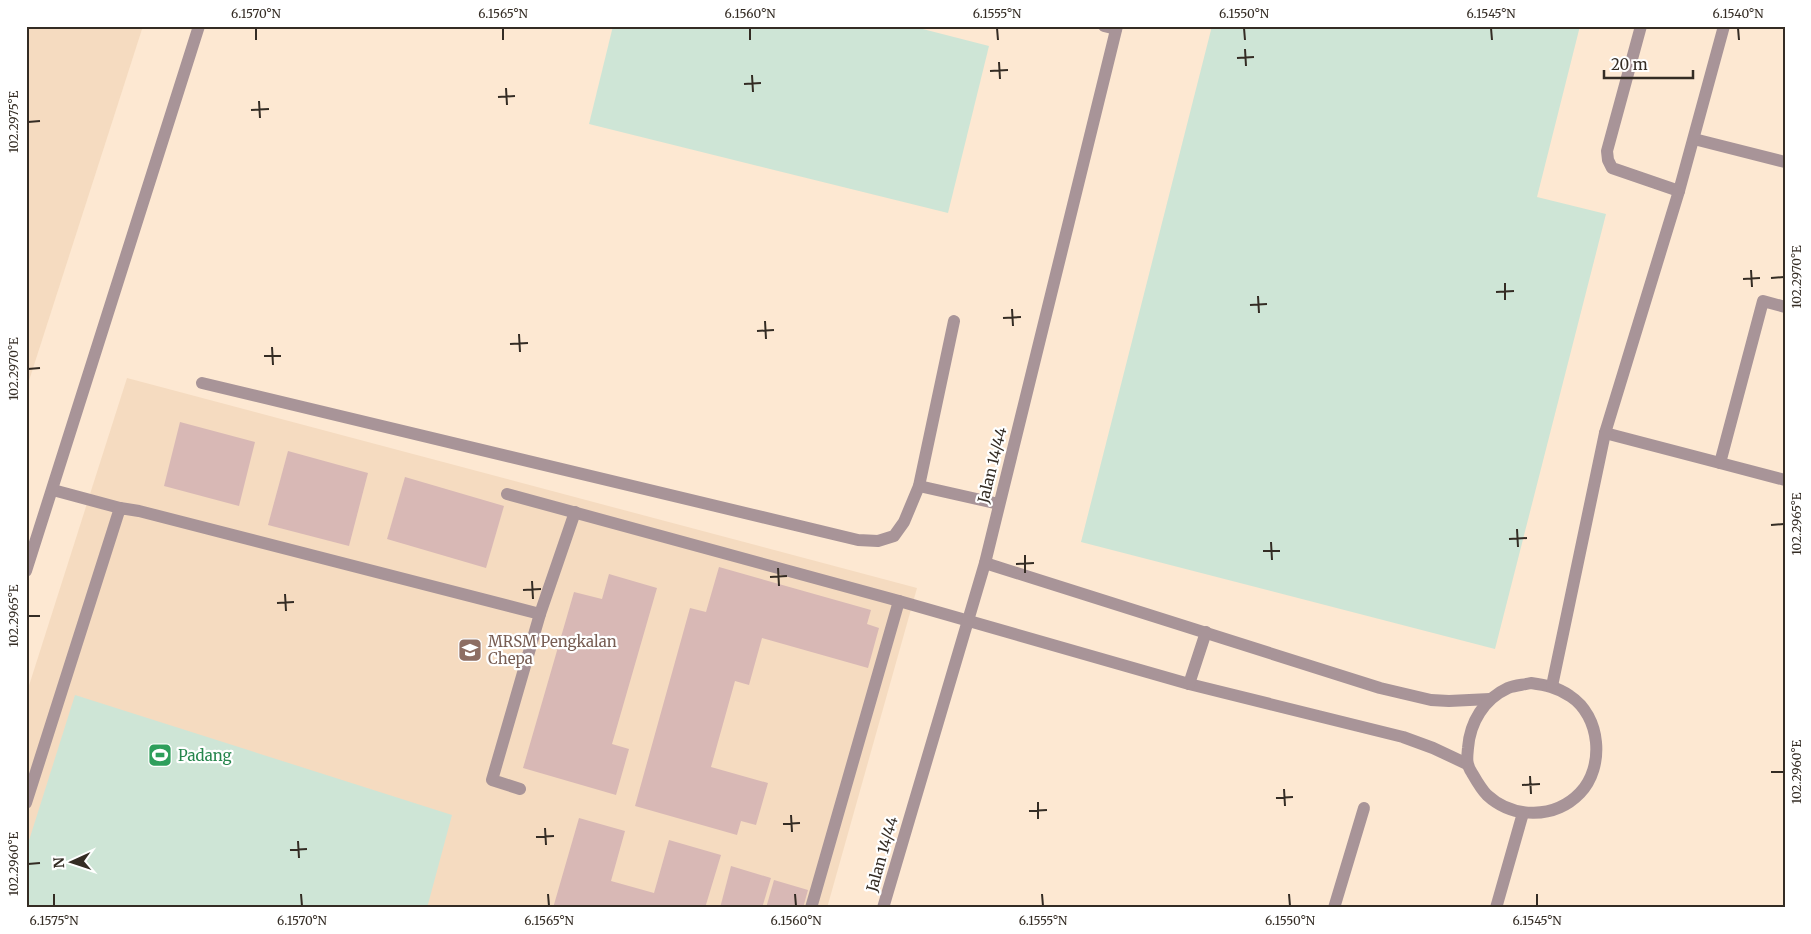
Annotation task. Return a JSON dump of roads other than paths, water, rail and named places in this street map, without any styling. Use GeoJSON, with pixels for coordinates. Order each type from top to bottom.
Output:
{"type":"FeatureCollection","features":[{"type":"Feature","properties":{"kind":"street"},"geometry":{"type":"LineString","coordinates":[[26,571],[198,26]]}},
{"type":"Feature","properties":{"kind":"street"},"geometry":{"type":"LineString","coordinates":[[1642,26],[1607,151],[1608,160],[1612,168],[1679,191]]}},
{"type":"Feature","properties":{"kind":"street"},"geometry":{"type":"LineString","coordinates":[[1552,686],[1605,433],[1679,191],[1724,26]]}},
{"type":"Feature","properties":{"kind":"street","name":"Jalan 14/44"},"geometry":{"type":"LineString","coordinates":[[883,908],[985,563],[1112,27]]}},
{"type":"Feature","properties":{"kind":"street"},"geometry":{"type":"LineString","coordinates":[[1694,139],[1785,162]]}},
{"type":"Feature","properties":{"kind":"street"},"geometry":{"type":"LineString","coordinates":[[1720,463],[1763,301],[1785,306]]}},
{"type":"Feature","properties":{"kind":"street"},"geometry":{"type":"LineString","coordinates":[[202,384],[858,540],[878,541],[894,536],[904,522],[919,486],[954,321]]}},
{"type":"Feature","properties":{"kind":"street"},"geometry":{"type":"LineString","coordinates":[[1605,433],[1785,480]]}},
{"type":"Feature","properties":{"kind":"street"},"geometry":{"type":"LineString","coordinates":[[919,486],[999,504]]}},
{"type":"Feature","properties":{"kind":"street"},"geometry":{"type":"LineString","coordinates":[[53,490],[540,614]]}},
{"type":"Feature","properties":{"kind":"street"},"geometry":{"type":"LineString","coordinates":[[507,494],[900,601],[1189,684],[1403,737],[1433,748],[1466,764],[1486,794],[1503,807],[1524,813],[1544,813],[1564,806],[1580,793],[1592,776],[1597,756],[1595,733],[1587,713],[1572,697],[1552,686],[1530,683],[1509,688],[1490,699],[1476,716],[1468,737],[1466,764]]}},
{"type":"Feature","properties":{"kind":"street"},"geometry":{"type":"LineString","coordinates":[[26,802],[120,508]]}},
{"type":"Feature","properties":{"kind":"street"},"geometry":{"type":"LineString","coordinates":[[520,789],[492,780],[540,614],[575,512]]}},
{"type":"Feature","properties":{"kind":"street"},"geometry":{"type":"LineString","coordinates":[[985,563],[1408,695],[1430,700],[1449,701],[1490,699]]}},
{"type":"Feature","properties":{"kind":"street"},"geometry":{"type":"LineString","coordinates":[[810,908],[900,601]]}},
{"type":"Feature","properties":{"kind":"street"},"geometry":{"type":"LineString","coordinates":[[1189,684],[1206,632]]}},
{"type":"Feature","properties":{"kind":"street"},"geometry":{"type":"LineString","coordinates":[[1334,908],[1364,808]]}},
{"type":"Feature","properties":{"kind":"street"},"geometry":{"type":"LineString","coordinates":[[1496,908],[1524,813]]}},
{"type":"Feature","properties":{"kind":"place","name":"MRSM Pengkalan Chepa"},"geometry":{"type":"Point","coordinates":[470,650]}},
{"type":"Feature","properties":{"kind":"place","name":"Padang"},"geometry":{"type":"Point","coordinates":[160,755]}}]}
